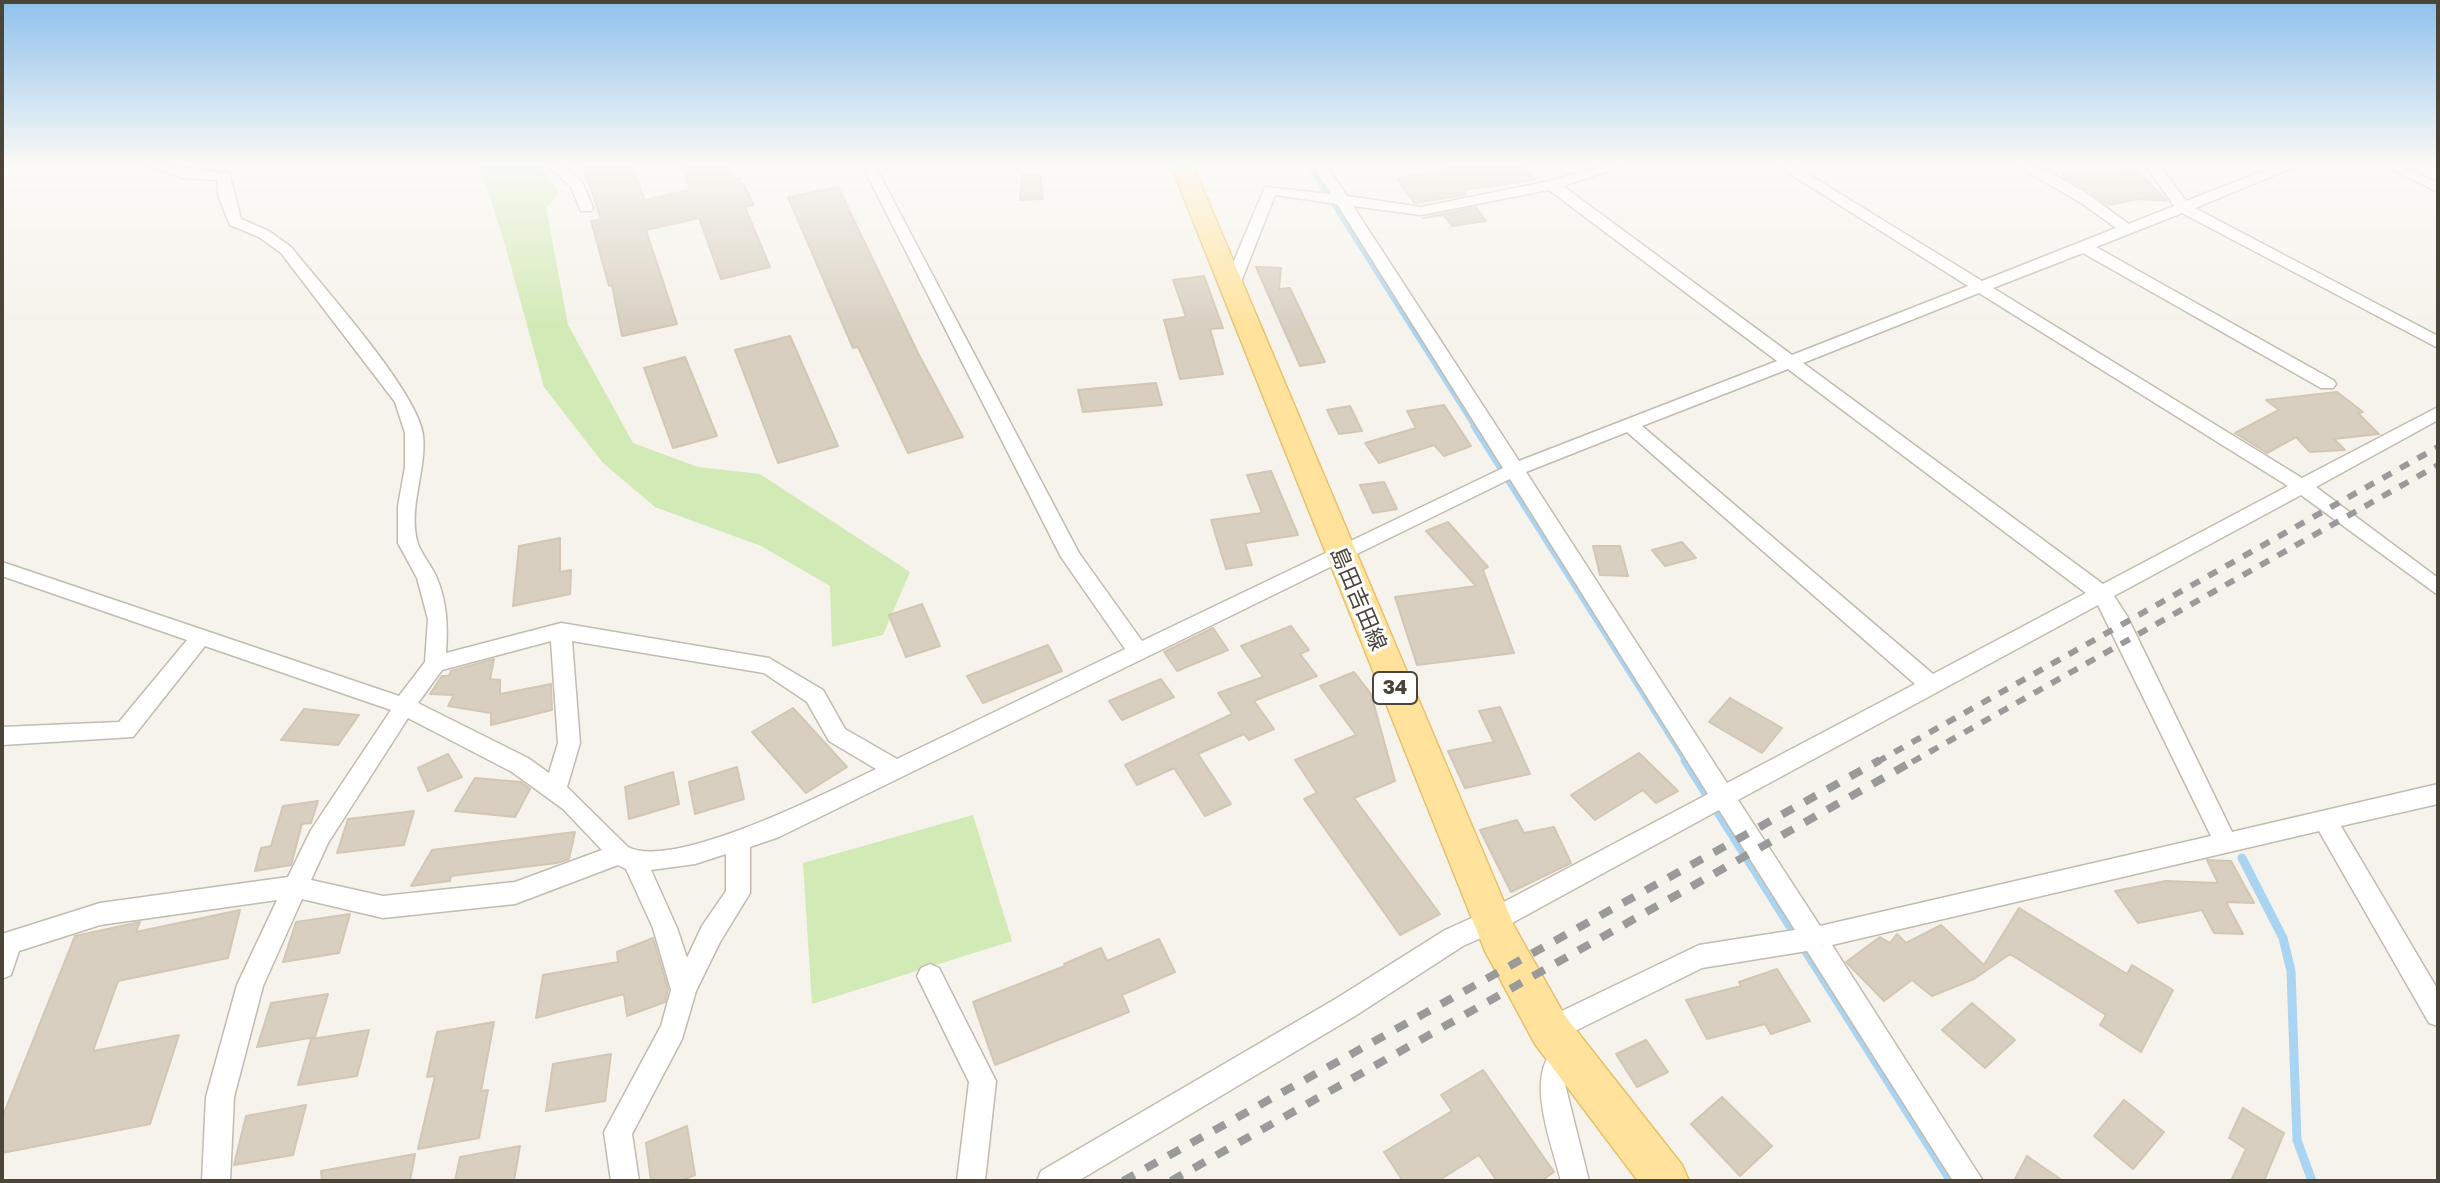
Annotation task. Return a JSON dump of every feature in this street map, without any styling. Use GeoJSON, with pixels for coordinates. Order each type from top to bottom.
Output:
{"type":"FeatureCollection","features":[{"type":"Feature","properties":{"kind":"main road","name":"島田吉田線"},"geometry":{"type":"LineString","coordinates":[[1203,218],[1492,921],[1559,1042],[1666,1181]]}},
{"type":"Feature","properties":{"kind":"street"},"geometry":{"type":"LineString","coordinates":[[216,1181],[220,1097],[250,985],[319,837],[435,664],[438,619],[427,578],[408,543],[407,506],[414,467],[414,433],[403,401],[286,250],[264,234],[235,222],[234,218]]}},
{"type":"Feature","properties":{"kind":"street"},"geometry":{"type":"LineString","coordinates":[[896,218],[1071,557],[1138,651]]}},
{"type":"Feature","properties":{"kind":"street"},"geometry":{"type":"LineString","coordinates":[[1231,287],[1259,218]]}},
{"type":"Feature","properties":{"kind":"street"},"geometry":{"type":"LineString","coordinates":[[1353,218],[1969,1181]]}},
{"type":"Feature","properties":{"kind":"street"},"geometry":{"type":"LineString","coordinates":[[1597,218],[2102,594],[2117,616],[2225,842]]}},
{"type":"Feature","properties":{"kind":"street"},"geometry":{"type":"LineString","coordinates":[[1869,218],[2302,486],[2438,588]]}},
{"type":"Feature","properties":{"kind":"street"},"geometry":{"type":"LineString","coordinates":[[2112,218],[2128,230]]}},
{"type":"Feature","properties":{"kind":"street"},"geometry":{"type":"LineString","coordinates":[[2,967],[9,943],[100,914],[294,887],[383,907],[515,893],[628,858],[695,854],[771,830],[1338,552],[1514,470],[2157,218]]}},
{"type":"Feature","properties":{"kind":"street"},"geometry":{"type":"LineString","coordinates":[[2202,218],[2438,343]]}},
{"type":"Feature","properties":{"kind":"street"},"geometry":{"type":"LineString","coordinates":[[2084,247],[2327,384]]}},
{"type":"Feature","properties":{"kind":"street"},"geometry":{"type":"LineString","coordinates":[[1051,1181],[1081,1173],[1454,938],[1492,921],[1725,797],[2438,413]]}},
{"type":"Feature","properties":{"kind":"street"},"geometry":{"type":"LineString","coordinates":[[1629,425],[1932,686]]}},
{"type":"Feature","properties":{"kind":"street"},"geometry":{"type":"LineString","coordinates":[[2,569],[404,706],[520,765],[555,790],[628,858],[665,928],[684,990]]}},
{"type":"Feature","properties":{"kind":"street"},"geometry":{"type":"LineString","coordinates":[[435,664],[561,631],[769,666],[815,696],[837,735],[896,769]]}},
{"type":"Feature","properties":{"kind":"street"},"geometry":{"type":"LineString","coordinates":[[555,790],[569,743],[561,631]]}},
{"type":"Feature","properties":{"kind":"street"},"geometry":{"type":"LineString","coordinates":[[2,736],[125,731],[202,636]]}},
{"type":"Feature","properties":{"kind":"street"},"geometry":{"type":"LineString","coordinates":[[1572,1179],[1552,1084],[1559,1042],[1699,957],[1815,938],[2438,794]]}},
{"type":"Feature","properties":{"kind":"street"},"geometry":{"type":"LineString","coordinates":[[2324,819],[2438,1014]]}},
{"type":"Feature","properties":{"kind":"street"},"geometry":{"type":"LineString","coordinates":[[625,1181],[618,1132],[673,1030],[684,990],[711,934],[738,893],[738,840]]}},
{"type":"Feature","properties":{"kind":"street"},"geometry":{"type":"LineString","coordinates":[[930,976],[983,1081],[971,1181]]}},
{"type":"Feature","properties":{"kind":"green space"},"geometry":{"type":"Polygon","coordinates":[[[497,218],[548,218],[568,325],[633,443],[698,467],[760,474],[910,572],[883,635],[832,647],[830,586],[761,546],[655,507],[603,463],[544,387],[497,218]]]}},
{"type":"Feature","properties":{"kind":"green space"},"geometry":{"type":"Polygon","coordinates":[[[973,815],[1012,941],[812,1004],[803,863],[973,815]]]}},
{"type":"Feature","properties":{"kind":"building"},"geometry":{"type":"Polygon","coordinates":[[[698,218],[646,230],[677,324],[622,336],[612,285],[609,286],[591,221],[698,218]]]}},
{"type":"Feature","properties":{"kind":"building"},"geometry":{"type":"Polygon","coordinates":[[[699,218],[750,218],[770,267],[721,279],[699,218]]]}},
{"type":"Feature","properties":{"kind":"building"},"geometry":{"type":"Polygon","coordinates":[[[797,218],[853,218],[919,355],[963,437],[908,453],[858,347],[853,348],[797,218]]]}},
{"type":"Feature","properties":{"kind":"building"},"geometry":{"type":"Polygon","coordinates":[[[1446,218],[1484,218],[1486,221],[1452,226],[1446,218]]]}},
{"type":"Feature","properties":{"kind":"building"},"geometry":{"type":"Polygon","coordinates":[[[1256,267],[1281,268],[1279,289],[1290,288],[1325,362],[1300,366],[1256,267]]]}},
{"type":"Feature","properties":{"kind":"building"},"geometry":{"type":"Polygon","coordinates":[[[1204,276],[1223,328],[1210,329],[1223,374],[1180,379],[1164,320],[1186,317],[1173,280],[1204,276]]]}},
{"type":"Feature","properties":{"kind":"building"},"geometry":{"type":"Polygon","coordinates":[[[790,336],[838,446],[778,463],[735,350],[790,336]]]}},
{"type":"Feature","properties":{"kind":"building"},"geometry":{"type":"Polygon","coordinates":[[[685,357],[717,436],[673,448],[644,368],[685,357]]]}},
{"type":"Feature","properties":{"kind":"building"},"geometry":{"type":"Polygon","coordinates":[[[1156,383],[1162,405],[1083,412],[1078,390],[1156,383]]]}},
{"type":"Feature","properties":{"kind":"building"},"geometry":{"type":"Polygon","coordinates":[[[2337,392],[2363,412],[2358,413],[2379,434],[2334,439],[2345,450],[2310,452],[2296,437],[2267,453],[2235,433],[2279,410],[2266,400],[2337,392]]]}},
{"type":"Feature","properties":{"kind":"building"},"geometry":{"type":"Polygon","coordinates":[[[1444,405],[1471,446],[1444,456],[1434,445],[1379,463],[1365,443],[1416,428],[1407,411],[1444,405]]]}},
{"type":"Feature","properties":{"kind":"building"},"geometry":{"type":"Polygon","coordinates":[[[1350,406],[1362,431],[1339,434],[1327,410],[1350,406]]]}},
{"type":"Feature","properties":{"kind":"building"},"geometry":{"type":"Polygon","coordinates":[[[1271,471],[1298,535],[1245,543],[1252,565],[1226,569],[1211,520],[1262,513],[1247,475],[1271,471]]]}},
{"type":"Feature","properties":{"kind":"building"},"geometry":{"type":"Polygon","coordinates":[[[1384,482],[1397,509],[1373,513],[1360,485],[1384,482]]]}},
{"type":"Feature","properties":{"kind":"building"},"geometry":{"type":"Polygon","coordinates":[[[1448,522],[1488,567],[1483,570],[1514,653],[1417,665],[1395,597],[1476,586],[1426,531],[1448,522]]]}},
{"type":"Feature","properties":{"kind":"building"},"geometry":{"type":"Polygon","coordinates":[[[560,538],[560,572],[571,570],[570,594],[513,606],[519,546],[560,538]]]}},
{"type":"Feature","properties":{"kind":"building"},"geometry":{"type":"Polygon","coordinates":[[[1682,542],[1696,558],[1665,566],[1652,550],[1682,542]]]}},
{"type":"Feature","properties":{"kind":"building"},"geometry":{"type":"Polygon","coordinates":[[[1593,546],[1620,546],[1628,576],[1600,575],[1593,546]]]}},
{"type":"Feature","properties":{"kind":"building"},"geometry":{"type":"Polygon","coordinates":[[[922,604],[940,646],[906,657],[889,615],[922,604]]]}},
{"type":"Feature","properties":{"kind":"building"},"geometry":{"type":"Polygon","coordinates":[[[1291,626],[1309,650],[1300,654],[1317,676],[1254,701],[1274,729],[1249,740],[1244,734],[1198,754],[1231,804],[1205,816],[1174,768],[1137,785],[1125,765],[1232,714],[1218,693],[1263,677],[1241,646],[1291,626]]]}},
{"type":"Feature","properties":{"kind":"building"},"geometry":{"type":"Polygon","coordinates":[[[1213,628],[1228,650],[1177,671],[1164,652],[1213,628]]]}},
{"type":"Feature","properties":{"kind":"building"},"geometry":{"type":"Polygon","coordinates":[[[1048,645],[1062,671],[983,703],[967,676],[1048,645]]]}},
{"type":"Feature","properties":{"kind":"building"},"geometry":{"type":"Polygon","coordinates":[[[494,659],[490,679],[500,680],[500,694],[551,684],[552,710],[491,725],[491,713],[448,706],[454,695],[430,694],[442,676],[449,676],[451,671],[494,659]]]}},
{"type":"Feature","properties":{"kind":"building"},"geometry":{"type":"Polygon","coordinates":[[[1354,672],[1371,694],[1395,781],[1354,798],[1440,914],[1400,935],[1304,799],[1317,793],[1295,760],[1356,735],[1320,686],[1354,672]]]}},
{"type":"Feature","properties":{"kind":"building"},"geometry":{"type":"Polygon","coordinates":[[[1161,679],[1174,697],[1122,720],[1109,701],[1161,679]]]}},
{"type":"Feature","properties":{"kind":"building"},"geometry":{"type":"Polygon","coordinates":[[[1730,698],[1782,728],[1762,753],[1709,722],[1730,698]]]}},
{"type":"Feature","properties":{"kind":"building"},"geometry":{"type":"Polygon","coordinates":[[[1500,707],[1530,774],[1465,788],[1448,751],[1494,742],[1479,711],[1500,707]]]}},
{"type":"Feature","properties":{"kind":"building"},"geometry":{"type":"Polygon","coordinates":[[[793,708],[847,767],[806,793],[752,732],[793,708]]]}},
{"type":"Feature","properties":{"kind":"building"},"geometry":{"type":"Polygon","coordinates":[[[304,709],[359,715],[338,745],[281,740],[304,709]]]}},
{"type":"Feature","properties":{"kind":"building"},"geometry":{"type":"Polygon","coordinates":[[[1639,753],[1678,791],[1656,803],[1643,790],[1595,820],[1571,795],[1639,753]]]}},
{"type":"Feature","properties":{"kind":"building"},"geometry":{"type":"Polygon","coordinates":[[[448,754],[462,777],[428,791],[418,768],[448,754]]]}},
{"type":"Feature","properties":{"kind":"building"},"geometry":{"type":"Polygon","coordinates":[[[737,767],[744,799],[695,814],[689,782],[737,767]]]}},
{"type":"Feature","properties":{"kind":"building"},"geometry":{"type":"Polygon","coordinates":[[[673,772],[679,804],[629,819],[625,787],[673,772]]]}},
{"type":"Feature","properties":{"kind":"building"},"geometry":{"type":"Polygon","coordinates":[[[475,778],[521,782],[530,789],[515,817],[455,811],[475,778]]]}},
{"type":"Feature","properties":{"kind":"building"},"geometry":{"type":"Polygon","coordinates":[[[318,801],[311,823],[302,824],[291,865],[255,871],[261,848],[271,846],[283,806],[318,801]]]}},
{"type":"Feature","properties":{"kind":"building"},"geometry":{"type":"Polygon","coordinates":[[[414,811],[404,845],[337,853],[348,819],[414,811]]]}},
{"type":"Feature","properties":{"kind":"building"},"geometry":{"type":"Polygon","coordinates":[[[1517,820],[1524,833],[1554,827],[1571,863],[1511,892],[1480,830],[1517,820]]]}},
{"type":"Feature","properties":{"kind":"building"},"geometry":{"type":"Polygon","coordinates":[[[575,832],[569,859],[557,863],[451,876],[450,881],[411,886],[432,850],[575,832]]]}},
{"type":"Feature","properties":{"kind":"building"},"geometry":{"type":"Polygon","coordinates":[[[2207,860],[2231,861],[2254,903],[2226,902],[2243,934],[2214,933],[2202,910],[2138,923],[2115,891],[2166,881],[2218,883],[2207,860]]]}},
{"type":"Feature","properties":{"kind":"building"},"geometry":{"type":"Polygon","coordinates":[[[2019,908],[2127,974],[2132,965],[2173,990],[2141,1052],[2100,1025],[2106,1015],[2010,954],[1974,979],[1932,996],[1912,980],[1884,1001],[1846,962],[1880,937],[1890,943],[1897,934],[1906,943],[1941,925],[1984,965],[2019,908]]]}},
{"type":"Feature","properties":{"kind":"building"},"geometry":{"type":"Polygon","coordinates":[[[240,910],[228,958],[118,981],[93,1051],[179,1035],[150,1124],[2,1153],[2,1118],[75,936],[140,922],[136,932],[240,910]]]}},
{"type":"Feature","properties":{"kind":"building"},"geometry":{"type":"Polygon","coordinates":[[[350,914],[339,953],[283,962],[296,922],[350,914]]]}},
{"type":"Feature","properties":{"kind":"building"},"geometry":{"type":"Polygon","coordinates":[[[653,938],[668,989],[665,1002],[627,1016],[624,994],[536,1018],[543,975],[618,962],[617,952],[653,938]]]}},
{"type":"Feature","properties":{"kind":"building"},"geometry":{"type":"Polygon","coordinates":[[[1159,939],[1175,972],[1122,995],[1129,1012],[995,1065],[973,1002],[1065,966],[1101,948],[1107,961],[1159,939]]]}},
{"type":"Feature","properties":{"kind":"building"},"geometry":{"type":"Polygon","coordinates":[[[1777,969],[1810,1021],[1771,1034],[1765,1024],[1707,1039],[1686,1000],[1741,986],[1739,982],[1777,969]]]}},
{"type":"Feature","properties":{"kind":"building"},"geometry":{"type":"Polygon","coordinates":[[[328,994],[315,1037],[257,1047],[271,1003],[328,994]]]}},
{"type":"Feature","properties":{"kind":"building"},"geometry":{"type":"Polygon","coordinates":[[[1972,1003],[2015,1040],[1985,1068],[1942,1030],[1972,1003]]]}},
{"type":"Feature","properties":{"kind":"building"},"geometry":{"type":"Polygon","coordinates":[[[494,1022],[481,1091],[488,1090],[479,1138],[418,1149],[435,1076],[427,1077],[437,1032],[494,1022]]]}},
{"type":"Feature","properties":{"kind":"building"},"geometry":{"type":"Polygon","coordinates":[[[369,1030],[357,1076],[298,1085],[311,1039],[369,1030]]]}},
{"type":"Feature","properties":{"kind":"building"},"geometry":{"type":"Polygon","coordinates":[[[1646,1040],[1668,1072],[1637,1087],[1616,1054],[1646,1040]]]}},
{"type":"Feature","properties":{"kind":"building"},"geometry":{"type":"Polygon","coordinates":[[[611,1054],[605,1101],[546,1111],[553,1064],[611,1054]]]}},
{"type":"Feature","properties":{"kind":"building"},"geometry":{"type":"Polygon","coordinates":[[[1483,1070],[1554,1172],[1541,1181],[1497,1181],[1479,1155],[1438,1181],[1403,1181],[1384,1152],[1452,1111],[1441,1095],[1483,1070]]]}},
{"type":"Feature","properties":{"kind":"building"},"geometry":{"type":"Polygon","coordinates":[[[1722,1097],[1772,1146],[1740,1176],[1691,1124],[1722,1097]]]}},
{"type":"Feature","properties":{"kind":"building"},"geometry":{"type":"Polygon","coordinates":[[[2124,1100],[2164,1132],[2133,1169],[2094,1136],[2124,1100]]]}},
{"type":"Feature","properties":{"kind":"building"},"geometry":{"type":"Polygon","coordinates":[[[306,1105],[293,1155],[234,1165],[246,1116],[306,1105]]]}},
{"type":"Feature","properties":{"kind":"building"},"geometry":{"type":"Polygon","coordinates":[[[2243,1108],[2284,1133],[2264,1181],[2231,1181],[2246,1149],[2229,1138],[2243,1108]]]}},
{"type":"Feature","properties":{"kind":"building"},"geometry":{"type":"Polygon","coordinates":[[[687,1126],[695,1175],[680,1181],[651,1181],[646,1143],[687,1126]]]}},
{"type":"Feature","properties":{"kind":"building"},"geometry":{"type":"Polygon","coordinates":[[[520,1146],[514,1181],[455,1181],[460,1157],[520,1146]]]}},
{"type":"Feature","properties":{"kind":"building"},"geometry":{"type":"Polygon","coordinates":[[[415,1154],[410,1181],[322,1181],[321,1171],[415,1154]]]}},
{"type":"Feature","properties":{"kind":"building"},"geometry":{"type":"Polygon","coordinates":[[[2027,1156],[2063,1181],[2014,1181],[2027,1156]]]}},
{"type":"Feature","properties":{"kind":"waterway"},"geometry":{"type":"LineString","coordinates":[[1343,218],[1476,428]]}},
{"type":"Feature","properties":{"kind":"waterway"},"geometry":{"type":"LineString","coordinates":[[1474,426],[1687,762]]}},
{"type":"Feature","properties":{"kind":"waterway"},"geometry":{"type":"LineString","coordinates":[[1685,760],[1951,1181]]}},
{"type":"Feature","properties":{"kind":"waterway"},"geometry":{"type":"LineString","coordinates":[[2242,858],[2283,938],[2291,971],[2297,1140],[2312,1181]]}},
{"type":"Feature","properties":{"kind":"railway"},"geometry":{"type":"LineString","coordinates":[[1877,762],[2438,447]]}},
{"type":"Feature","properties":{"kind":"railway"},"geometry":{"type":"LineString","coordinates":[[1912,762],[2438,465]]}},
{"type":"Feature","properties":{"kind":"railway"},"geometry":{"type":"LineString","coordinates":[[1123,1181],[1880,760]]}},
{"type":"Feature","properties":{"kind":"railway"},"geometry":{"type":"LineString","coordinates":[[1171,1181],[1915,760]]}}]}
